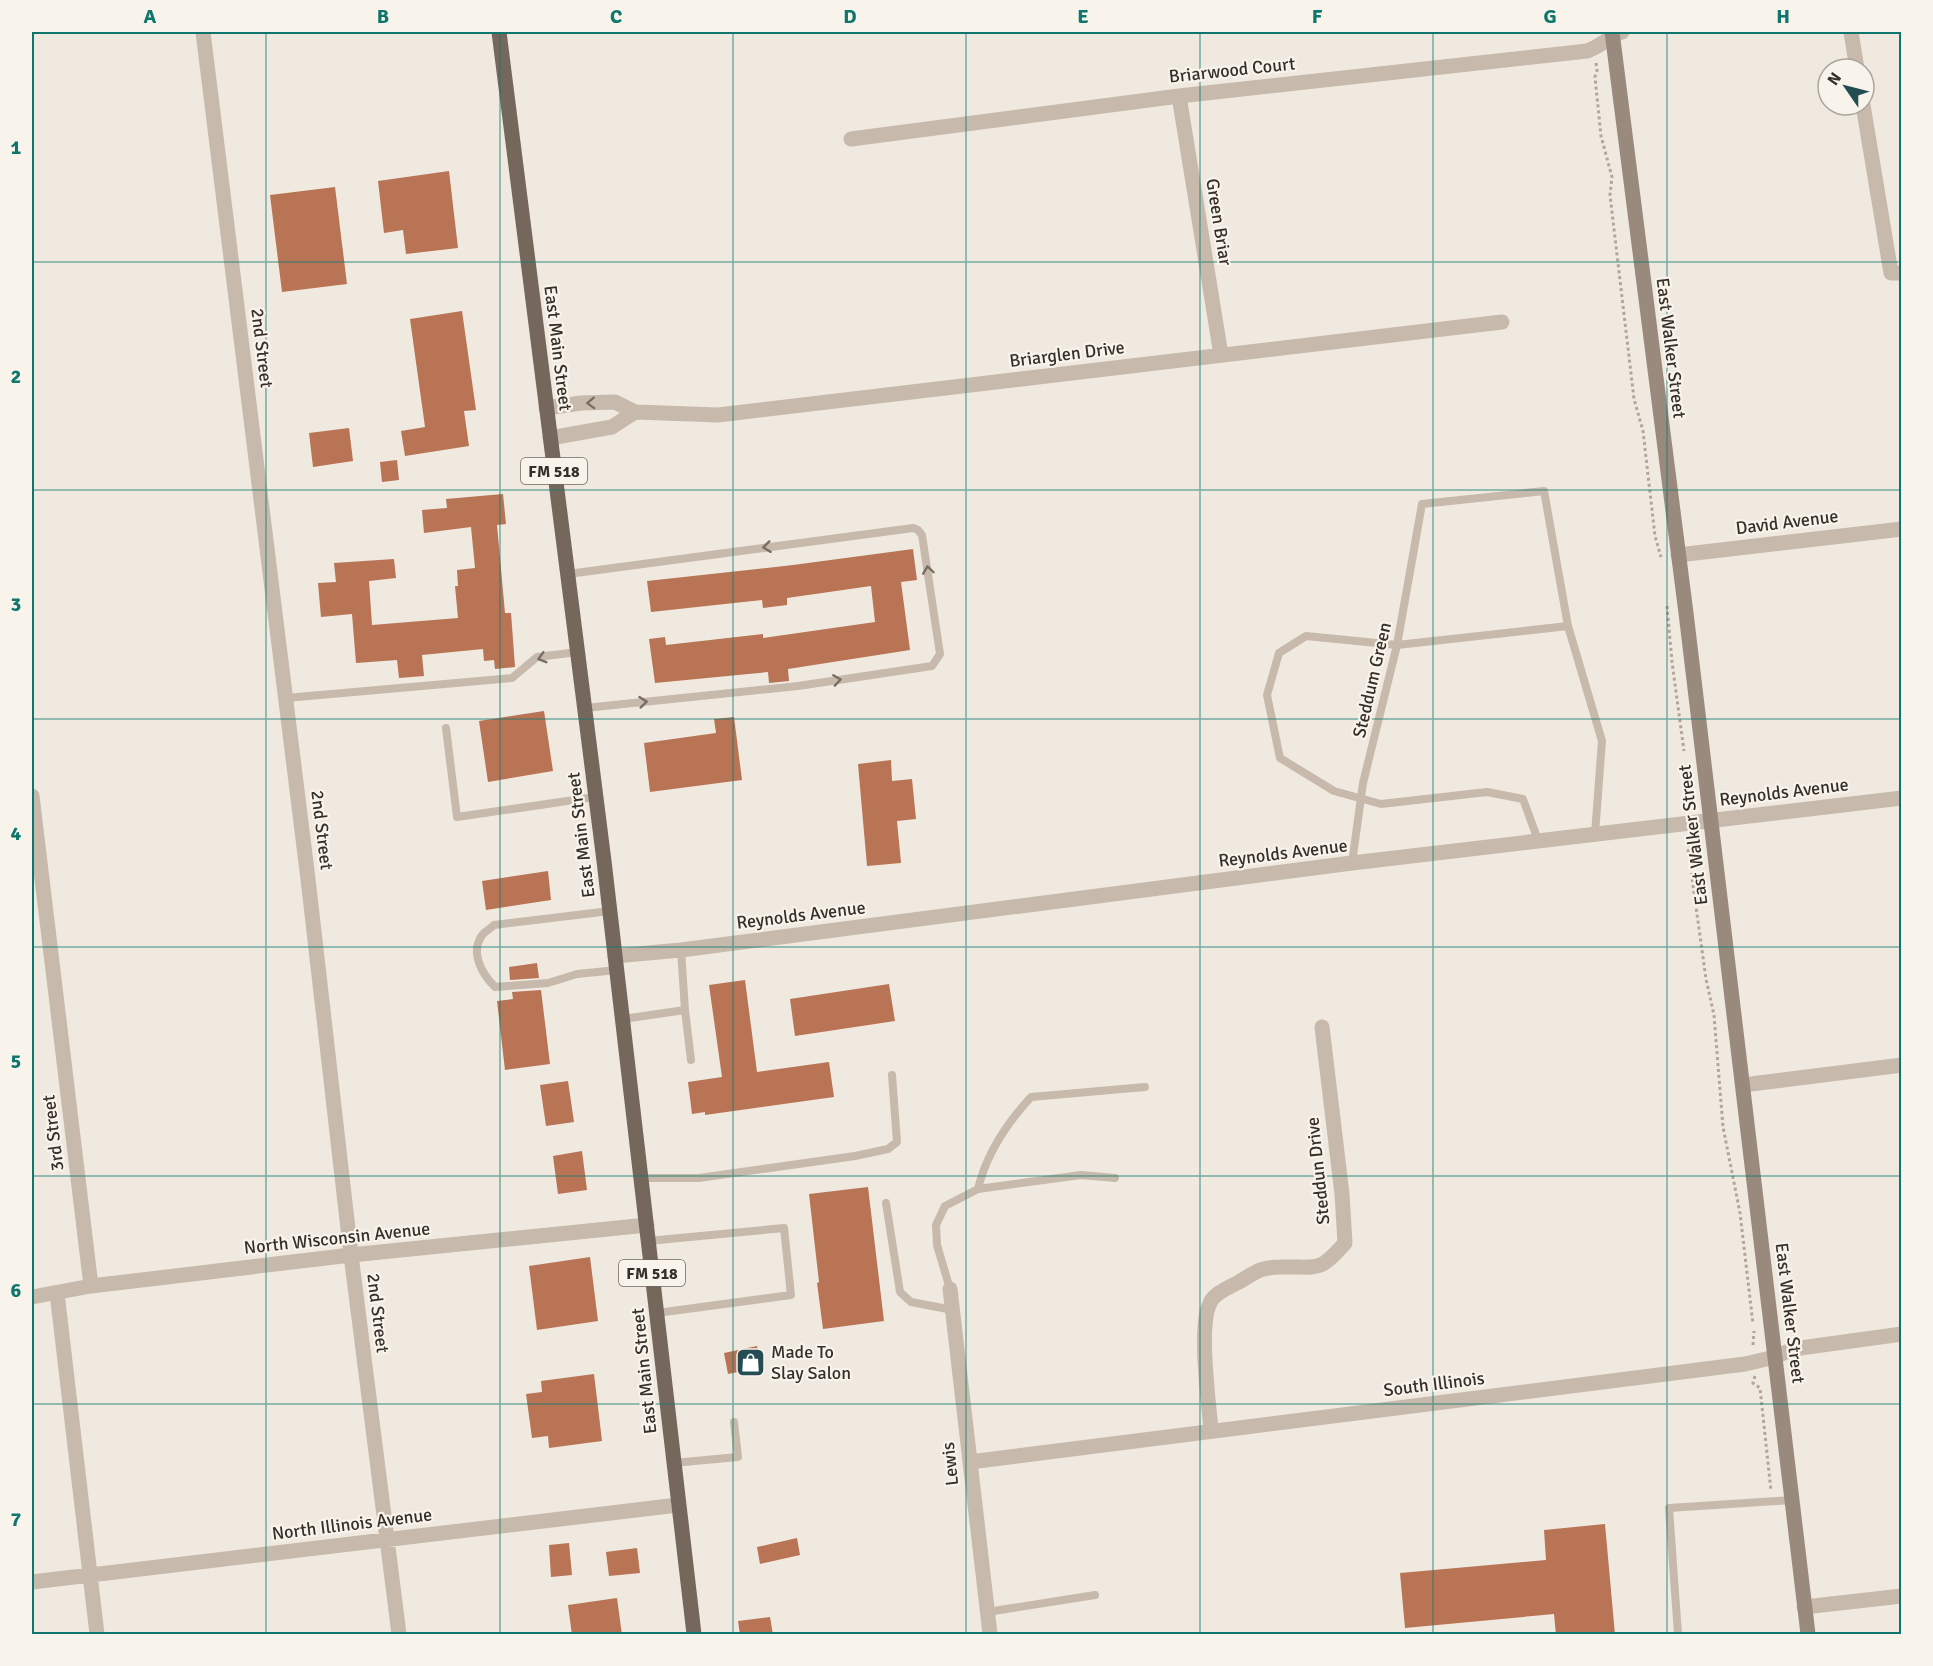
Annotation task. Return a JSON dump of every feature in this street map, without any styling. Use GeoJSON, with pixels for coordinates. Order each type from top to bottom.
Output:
{"type":"FeatureCollection","features":[{"type":"Feature","properties":{"kind":"main road","name":"East Main Street"},"geometry":{"type":"LineString","coordinates":[[499,32],[610,911],[694,1635]]}},
{"type":"Feature","properties":{"kind":"street","name":"2nd Street"},"geometry":{"type":"LineString","coordinates":[[203,32],[399,1635]]}},
{"type":"Feature","properties":{"kind":"street"},"geometry":{"type":"LineString","coordinates":[[1851,32],[1855,57]]}},
{"type":"Feature","properties":{"kind":"street","name":"Briarwood Court"},"geometry":{"type":"LineString","coordinates":[[851,140],[1179,96],[1594,49],[1616,33]]}},
{"type":"Feature","properties":{"kind":"street","name":"East Walker Street"},"geometry":{"type":"LineString","coordinates":[[1616,33],[1808,1635]]}},
{"type":"Feature","properties":{"kind":"street","name":"Green Briar"},"geometry":{"type":"LineString","coordinates":[[1179,96],[1221,355]]}},
{"type":"Feature","properties":{"kind":"street"},"geometry":{"type":"LineString","coordinates":[[1865,117],[1891,273],[1902,273]]}},
{"type":"Feature","properties":{"kind":"street","name":"Briarglen Drive"},"geometry":{"type":"LineString","coordinates":[[546,408],[581,403],[615,402],[635,412],[718,415],[1502,322]]}},
{"type":"Feature","properties":{"kind":"street"},"geometry":{"type":"LineString","coordinates":[[550,438],[612,427],[635,412]]}},
{"type":"Feature","properties":{"kind":"street","name":"David Avenue"},"geometry":{"type":"LineString","coordinates":[[1678,555],[1902,529]]}},
{"type":"Feature","properties":{"kind":"street","name":"3rd Street"},"geometry":{"type":"LineString","coordinates":[[32,796],[38,903],[91,1286]]}},
{"type":"Feature","properties":{"kind":"street","name":"Reynolds Avenue"},"geometry":{"type":"LineString","coordinates":[[616,963],[676,951],[1352,863],[1902,798]]}},
{"type":"Feature","properties":{"kind":"street","name":"Steddun Drive"},"geometry":{"type":"LineString","coordinates":[[1211,1431],[1204,1324],[1210,1301],[1258,1269],[1311,1268],[1329,1262],[1345,1243],[1342,1194],[1322,1026]]}},
{"type":"Feature","properties":{"kind":"street"},"geometry":{"type":"LineString","coordinates":[[1743,1085],[1902,1065]]}},
{"type":"Feature","properties":{"kind":"street","name":"North Wisconsin Avenue"},"geometry":{"type":"LineString","coordinates":[[32,1297],[91,1286],[351,1255],[647,1225]]}},
{"type":"Feature","properties":{"kind":"street","name":"Lewis"},"geometry":{"type":"LineString","coordinates":[[950,1289],[990,1635]]}},
{"type":"Feature","properties":{"kind":"street"},"geometry":{"type":"LineString","coordinates":[[57,1293],[97,1635]]}},
{"type":"Feature","properties":{"kind":"street","name":"South Illinois"},"geometry":{"type":"LineString","coordinates":[[970,1462],[1754,1362],[1775,1358],[1793,1349],[1902,1334]]}},
{"type":"Feature","properties":{"kind":"street","name":"North Illinois Avenue"},"geometry":{"type":"LineString","coordinates":[[32,1582],[678,1505]]}},
{"type":"Feature","properties":{"kind":"street"},"geometry":{"type":"LineString","coordinates":[[1804,1607],[1902,1596]]}},
{"type":"Feature","properties":{"kind":"lane","name":"Steddum Green"},"geometry":{"type":"LineString","coordinates":[[1352,863],[1361,798],[1397,645],[1422,504],[1544,491],[1568,626]]}},
{"type":"Feature","properties":{"kind":"lane"},"geometry":{"type":"LineString","coordinates":[[567,574],[913,528],[922,535],[940,654],[932,666],[798,686],[585,708]]}},
{"type":"Feature","properties":{"kind":"lane"},"geometry":{"type":"LineString","coordinates":[[1538,840],[1522,800],[1486,792],[1381,804],[1334,791],[1280,758],[1267,695],[1279,653],[1306,636],[1397,645],[1568,626],[1602,741],[1595,834]]}},
{"type":"Feature","properties":{"kind":"lane"},"geometry":{"type":"LineString","coordinates":[[286,698],[512,678],[537,657],[578,652]]}},
{"type":"Feature","properties":{"kind":"lane"},"geometry":{"type":"LineString","coordinates":[[446,728],[457,817],[595,797]]}},
{"type":"Feature","properties":{"kind":"lane"},"geometry":{"type":"LineString","coordinates":[[610,911],[494,925],[483,934],[478,944],[479,965],[495,987],[548,983],[616,963]]}},
{"type":"Feature","properties":{"kind":"lane"},"geometry":{"type":"LineString","coordinates":[[676,951],[691,1060]]}},
{"type":"Feature","properties":{"kind":"lane"},"geometry":{"type":"LineString","coordinates":[[623,1019],[685,1010]]}},
{"type":"Feature","properties":{"kind":"lane"},"geometry":{"type":"LineString","coordinates":[[642,1178],[699,1178],[855,1156],[888,1149],[897,1142],[892,1075]]}},
{"type":"Feature","properties":{"kind":"lane"},"geometry":{"type":"LineString","coordinates":[[978,1189],[982,1174],[996,1146],[1018,1111],[1031,1097],[1145,1087]]}},
{"type":"Feature","properties":{"kind":"lane"},"geometry":{"type":"LineString","coordinates":[[950,1289],[937,1245],[936,1225],[945,1206],[978,1189],[1081,1175],[1115,1178]]}},
{"type":"Feature","properties":{"kind":"lane"},"geometry":{"type":"LineString","coordinates":[[886,1203],[900,1292],[911,1302],[952,1310]]}},
{"type":"Feature","properties":{"kind":"lane"},"geometry":{"type":"LineString","coordinates":[[648,1241],[784,1228],[791,1295],[657,1313]]}},
{"type":"Feature","properties":{"kind":"lane"},"geometry":{"type":"LineString","coordinates":[[673,1463],[738,1456],[734,1422]]}},
{"type":"Feature","properties":{"kind":"lane"},"geometry":{"type":"LineString","coordinates":[[1678,1635],[1669,1509],[1792,1500]]}},
{"type":"Feature","properties":{"kind":"lane"},"geometry":{"type":"LineString","coordinates":[[987,1612],[1095,1596]]}},
{"type":"Feature","properties":{"kind":"path"},"geometry":{"type":"LineString","coordinates":[[1594,49],[1597,71],[1594,77],[1601,136],[1612,177],[1610,195],[1634,399],[1643,431],[1655,536],[1662,561]]}},
{"type":"Feature","properties":{"kind":"path"},"geometry":{"type":"LineString","coordinates":[[1667,603],[1672,662],[1685,758]]}},
{"type":"Feature","properties":{"kind":"path"},"geometry":{"type":"LineString","coordinates":[[1689,788],[1690,798],[1682,804],[1686,809],[1692,838],[1688,849],[1690,869],[1706,978],[1714,1015],[1723,1127],[1740,1213],[1754,1331],[1754,1344],[1751,1348],[1755,1377],[1753,1383],[1760,1388],[1772,1502]]}},
{"type":"Feature","properties":{"kind":"building"},"geometry":{"type":"Polygon","coordinates":[[[449,171],[458,248],[406,254],[403,230],[384,233],[378,181],[449,171]]]}},
{"type":"Feature","properties":{"kind":"building"},"geometry":{"type":"Polygon","coordinates":[[[335,187],[347,284],[282,292],[270,195],[335,187]]]}},
{"type":"Feature","properties":{"kind":"building"},"geometry":{"type":"Polygon","coordinates":[[[462,311],[476,410],[464,411],[469,446],[405,456],[401,431],[425,427],[410,319],[462,311]]]}},
{"type":"Feature","properties":{"kind":"building"},"geometry":{"type":"Polygon","coordinates":[[[349,428],[353,461],[313,467],[309,433],[349,428]]]}},
{"type":"Feature","properties":{"kind":"building"},"geometry":{"type":"Polygon","coordinates":[[[397,460],[399,480],[382,482],[380,462],[397,460]]]}},
{"type":"Feature","properties":{"kind":"building"},"geometry":{"type":"Polygon","coordinates":[[[503,494],[506,524],[497,525],[505,613],[511,613],[515,667],[495,669],[494,660],[484,661],[483,649],[422,655],[424,676],[399,678],[397,660],[356,663],[352,614],[321,617],[318,583],[336,582],[334,563],[394,559],[396,578],[369,581],[372,625],[458,618],[455,586],[458,586],[457,570],[475,568],[471,527],[424,533],[422,510],[447,508],[446,499],[503,494]]]}},
{"type":"Feature","properties":{"kind":"building"},"geometry":{"type":"Polygon","coordinates":[[[913,549],[917,580],[901,582],[910,650],[788,669],[789,681],[769,683],[768,672],[655,683],[649,639],[665,637],[666,645],[763,634],[763,638],[875,622],[871,586],[787,598],[787,605],[763,608],[762,600],[651,612],[647,581],[913,549]]]}},
{"type":"Feature","properties":{"kind":"building"},"geometry":{"type":"Polygon","coordinates":[[[544,711],[553,771],[488,782],[479,721],[544,711]]]}},
{"type":"Feature","properties":{"kind":"building"},"geometry":{"type":"Polygon","coordinates":[[[734,717],[742,780],[650,792],[644,743],[716,733],[714,719],[734,717]]]}},
{"type":"Feature","properties":{"kind":"building"},"geometry":{"type":"Polygon","coordinates":[[[891,760],[892,781],[912,779],[916,819],[897,821],[901,863],[867,866],[858,764],[891,760]]]}},
{"type":"Feature","properties":{"kind":"building"},"geometry":{"type":"Polygon","coordinates":[[[548,871],[551,900],[486,910],[482,881],[548,871]]]}},
{"type":"Feature","properties":{"kind":"building"},"geometry":{"type":"Polygon","coordinates":[[[537,963],[539,978],[510,980],[509,967],[537,963]]]}},
{"type":"Feature","properties":{"kind":"building"},"geometry":{"type":"Polygon","coordinates":[[[745,980],[757,1072],[829,1062],[834,1097],[705,1115],[705,1112],[692,1114],[688,1082],[722,1077],[709,985],[745,980]]]}},
{"type":"Feature","properties":{"kind":"building"},"geometry":{"type":"Polygon","coordinates":[[[889,984],[895,1021],[795,1036],[790,999],[889,984]]]}},
{"type":"Feature","properties":{"kind":"building"},"geometry":{"type":"Polygon","coordinates":[[[541,990],[550,1064],[505,1070],[497,1001],[513,999],[512,992],[541,990]]]}},
{"type":"Feature","properties":{"kind":"building"},"geometry":{"type":"Polygon","coordinates":[[[568,1081],[574,1122],[546,1126],[540,1085],[568,1081]]]}},
{"type":"Feature","properties":{"kind":"building"},"geometry":{"type":"Polygon","coordinates":[[[582,1151],[587,1190],[558,1194],[553,1156],[582,1151]]]}},
{"type":"Feature","properties":{"kind":"building"},"geometry":{"type":"Polygon","coordinates":[[[868,1187],[884,1321],[823,1329],[809,1194],[868,1187]]]}},
{"type":"Feature","properties":{"kind":"building"},"geometry":{"type":"Polygon","coordinates":[[[590,1257],[598,1321],[537,1330],[529,1266],[590,1257]]]}},
{"type":"Feature","properties":{"kind":"building"},"geometry":{"type":"Polygon","coordinates":[[[757,1346],[762,1367],[728,1374],[724,1353],[757,1346]]]}},
{"type":"Feature","properties":{"kind":"building"},"geometry":{"type":"Polygon","coordinates":[[[594,1374],[602,1441],[549,1448],[548,1436],[532,1438],[526,1394],[542,1392],[541,1381],[594,1374]]]}},
{"type":"Feature","properties":{"kind":"building"},"geometry":{"type":"Polygon","coordinates":[[[1605,1524],[1615,1635],[1556,1635],[1554,1614],[1405,1628],[1400,1573],[1546,1560],[1544,1530],[1605,1524]]]}},
{"type":"Feature","properties":{"kind":"building"},"geometry":{"type":"Polygon","coordinates":[[[797,1538],[800,1555],[760,1564],[757,1547],[797,1538]]]}},
{"type":"Feature","properties":{"kind":"building"},"geometry":{"type":"Polygon","coordinates":[[[569,1543],[572,1575],[551,1577],[549,1545],[569,1543]]]}},
{"type":"Feature","properties":{"kind":"building"},"geometry":{"type":"Polygon","coordinates":[[[637,1548],[640,1573],[609,1576],[606,1552],[637,1548]]]}},
{"type":"Feature","properties":{"kind":"building"},"geometry":{"type":"Polygon","coordinates":[[[617,1598],[622,1635],[572,1635],[568,1605],[617,1598]]]}},
{"type":"Feature","properties":{"kind":"building"},"geometry":{"type":"Polygon","coordinates":[[[770,1617],[773,1635],[740,1635],[738,1621],[770,1617]]]}},
{"type":"Feature","properties":{"kind":"place","name":"Made To Slay Salon"},"geometry":{"type":"Point","coordinates":[750,1362]}}]}
